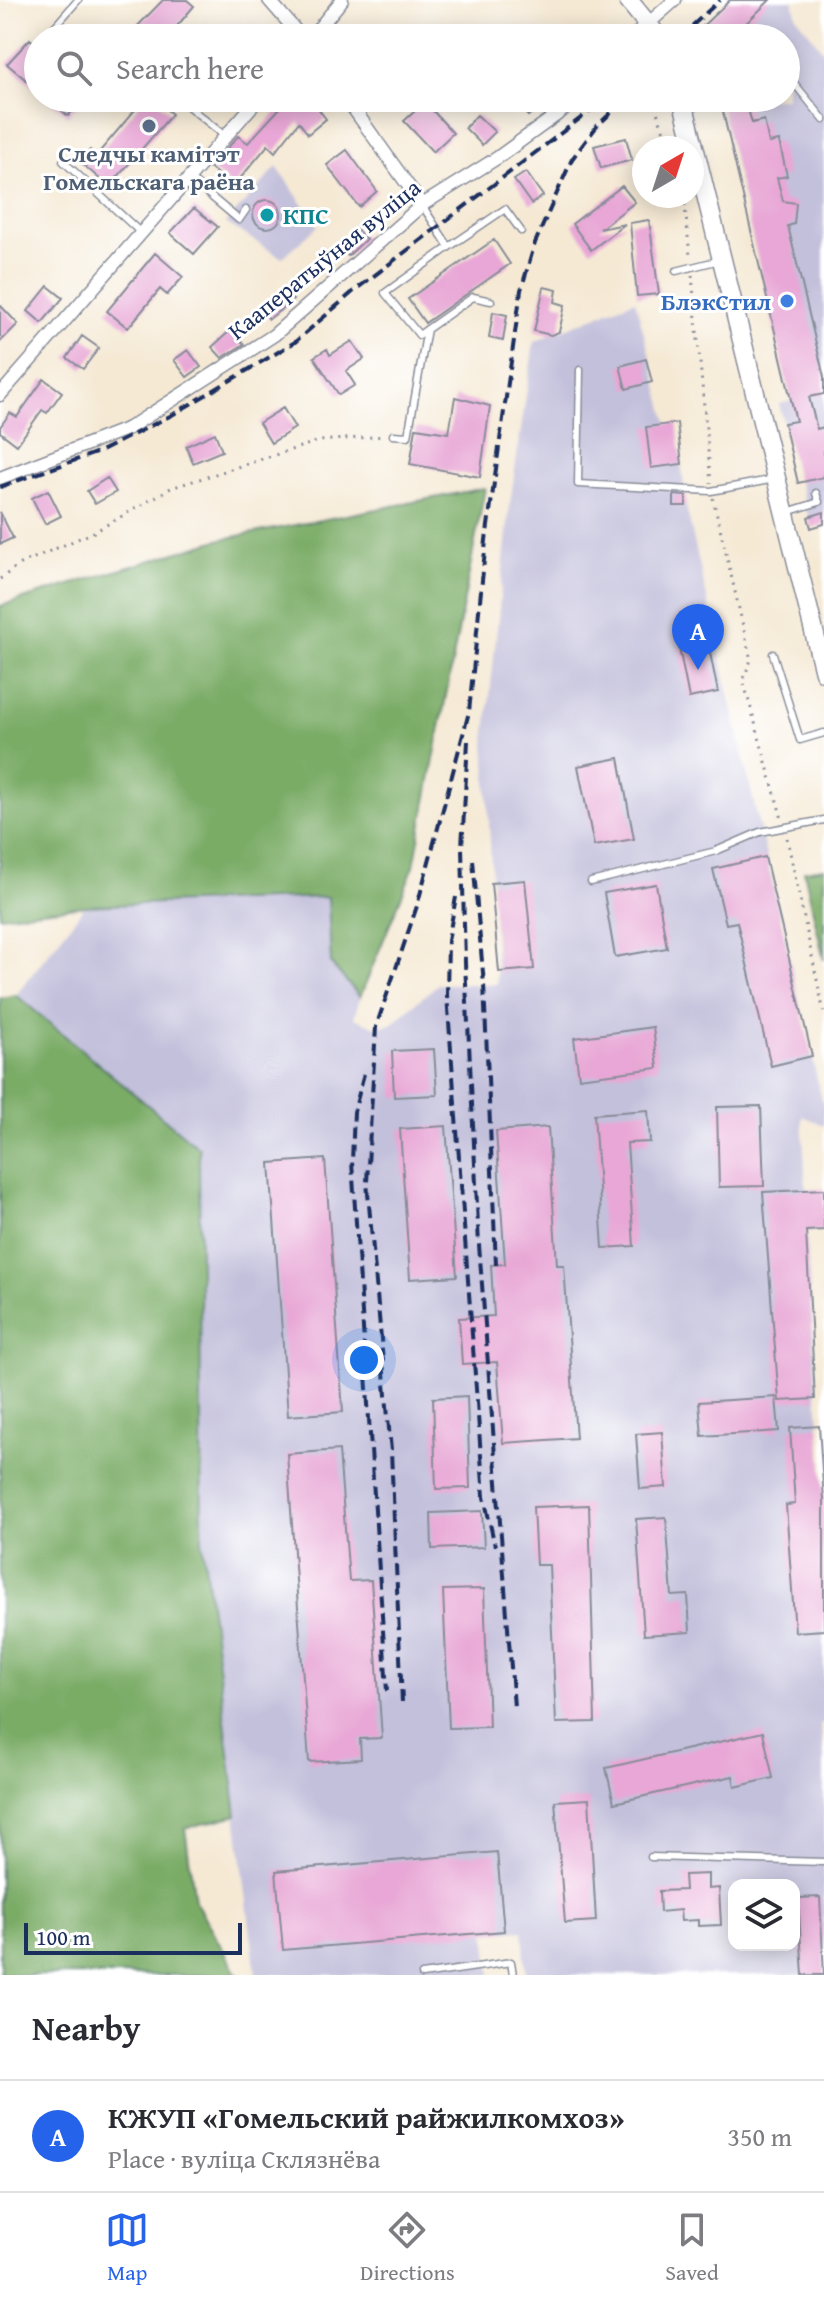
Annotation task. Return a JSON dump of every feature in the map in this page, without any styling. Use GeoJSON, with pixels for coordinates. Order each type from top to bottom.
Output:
{"type":"FeatureCollection","features":[{"type":"Feature","properties":{"kind":"main road"},"geometry":{"type":"LineString","coordinates":[[628,0],[647,24]]}},
{"type":"Feature","properties":{"kind":"main road"},"geometry":{"type":"LineString","coordinates":[[686,112],[783,513],[817,623],[823,665]]}},
{"type":"Feature","properties":{"kind":"street"},"geometry":{"type":"LineString","coordinates":[[269,0],[290,24]]}},
{"type":"Feature","properties":{"kind":"street"},"geometry":{"type":"LineString","coordinates":[[322,24],[342,0]]}},
{"type":"Feature","properties":{"kind":"street"},"geometry":{"type":"LineString","coordinates":[[658,24],[675,0]]}},
{"type":"Feature","properties":{"kind":"street"},"geometry":{"type":"LineString","coordinates":[[0,395],[246,112]]}},
{"type":"Feature","properties":{"kind":"street"},"geometry":{"type":"LineString","coordinates":[[356,112],[422,205]]}},
{"type":"Feature","properties":{"kind":"street","name":"Кааператыўная вуліца"},"geometry":{"type":"LineString","coordinates":[[0,478],[129,428],[274,335],[422,205],[497,158],[561,112]]}},
{"type":"Feature","properties":{"kind":"lane"},"geometry":{"type":"LineString","coordinates":[[57,24],[78,0]]}},
{"type":"Feature","properties":{"kind":"lane"},"geometry":{"type":"LineString","coordinates":[[800,90],[824,120]]}},
{"type":"Feature","properties":{"kind":"lane"},"geometry":{"type":"LineString","coordinates":[[195,112],[225,136]]}},
{"type":"Feature","properties":{"kind":"lane"},"geometry":{"type":"LineString","coordinates":[[63,161],[141,233]]}},
{"type":"Feature","properties":{"kind":"lane"},"geometry":{"type":"LineString","coordinates":[[189,178],[239,220],[246,210]]}},
{"type":"Feature","properties":{"kind":"lane"},"geometry":{"type":"LineString","coordinates":[[422,205],[449,247]]}},
{"type":"Feature","properties":{"kind":"lane"},"geometry":{"type":"LineString","coordinates":[[491,301],[473,297],[419,335],[385,293],[505,209],[521,231]]}},
{"type":"Feature","properties":{"kind":"lane"},"geometry":{"type":"LineString","coordinates":[[676,271],[724,259]]}},
{"type":"Feature","properties":{"kind":"lane"},"geometry":{"type":"LineString","coordinates":[[393,435],[408,436],[427,329]]}},
{"type":"Feature","properties":{"kind":"lane"},"geometry":{"type":"LineString","coordinates":[[580,370],[578,484],[711,491],[775,479]]}},
{"type":"Feature","properties":{"kind":"lane"},"geometry":{"type":"LineString","coordinates":[[783,513],[819,502],[816,493]]}},
{"type":"Feature","properties":{"kind":"lane"},"geometry":{"type":"LineString","coordinates":[[773,654],[800,740],[824,733]]}},
{"type":"Feature","properties":{"kind":"lane"},"geometry":{"type":"LineString","coordinates":[[591,882],[716,851],[784,826],[824,820]]}},
{"type":"Feature","properties":{"kind":"lane"},"geometry":{"type":"LineString","coordinates":[[651,1857],[824,1862]]}},
{"type":"Feature","properties":{"kind":"lane"},"geometry":{"type":"LineString","coordinates":[[422,1975],[511,1962],[513,1975]]}},
{"type":"Feature","properties":{"kind":"path"},"geometry":{"type":"LineString","coordinates":[[657,112],[666,136]]}},
{"type":"Feature","properties":{"kind":"path"},"geometry":{"type":"LineString","coordinates":[[685,208],[711,491],[751,660],[743,680],[784,826],[824,1013]]}},
{"type":"Feature","properties":{"kind":"path"},"geometry":{"type":"LineString","coordinates":[[0,579],[20,564],[94,532],[171,488],[319,441],[393,435]]}},
{"type":"Feature","properties":{"kind":"shaded area"},"geometry":{"type":"Polygon","coordinates":[[[730,0],[793,0],[797,17],[824,52],[824,524],[811,528],[779,404],[792,401],[722,112],[800,112],[800,24],[705,24],[730,0]]]}},
{"type":"Feature","properties":{"kind":"shaded area"},"geometry":{"type":"Polygon","coordinates":[[[277,167],[318,226],[282,258],[226,223],[277,167]]]}},
{"type":"Feature","properties":{"kind":"shaded area"},"geometry":{"type":"Polygon","coordinates":[[[635,300],[668,424],[677,423],[686,506],[824,1109],[824,1125],[802,1116],[806,1189],[824,1189],[824,1230],[806,1232],[824,1500],[824,1723],[820,1724],[824,1755],[824,1975],[526,1975],[523,1930],[486,1933],[491,1975],[256,1975],[202,1540],[199,1148],[16,995],[85,906],[328,897],[331,964],[360,997],[354,1018],[376,1027],[391,1024],[438,984],[497,984],[485,742],[510,503],[534,342],[635,300]]]}},
{"type":"Feature","properties":{"kind":"green space"},"geometry":{"type":"Polygon","coordinates":[[[485,488],[414,866],[360,997],[331,964],[328,897],[85,906],[0,916],[0,606],[218,540],[485,488]]]}},
{"type":"Feature","properties":{"kind":"green space"},"geometry":{"type":"Polygon","coordinates":[[[824,868],[824,960],[804,871],[824,868]]]}},
{"type":"Feature","properties":{"kind":"green space"},"geometry":{"type":"Polygon","coordinates":[[[16,995],[199,1148],[202,1540],[237,1815],[185,1828],[195,1901],[238,1975],[0,1975],[0,998],[16,995]]]}},
{"type":"Feature","properties":{"kind":"building"},"geometry":{"type":"Polygon","coordinates":[[[163,0],[187,0],[194,6],[179,24],[140,24],[163,0]]]}},
{"type":"Feature","properties":{"kind":"building"},"geometry":{"type":"Polygon","coordinates":[[[730,0],[770,0],[745,24],[705,24],[730,0]]]}},
{"type":"Feature","properties":{"kind":"building"},"geometry":{"type":"Polygon","coordinates":[[[24,46],[24,78],[7,64],[24,46]]]}},
{"type":"Feature","properties":{"kind":"building"},"geometry":{"type":"Polygon","coordinates":[[[133,112],[172,114],[109,187],[80,162],[90,150],[96,156],[133,112]]]}},
{"type":"Feature","properties":{"kind":"building"},"geometry":{"type":"Polygon","coordinates":[[[276,112],[321,112],[326,119],[308,134],[299,122],[275,152],[268,145],[233,187],[210,168],[238,136],[248,143],[276,112]]]}},
{"type":"Feature","properties":{"kind":"building"},"geometry":{"type":"Polygon","coordinates":[[[414,112],[434,112],[453,133],[433,152],[404,121],[414,112]]]}},
{"type":"Feature","properties":{"kind":"building","name":"БлэкСтил"},"geometry":{"type":"Polygon","coordinates":[[[723,112],[749,112],[752,123],[764,120],[769,143],[779,141],[787,176],[777,178],[783,201],[796,203],[794,224],[788,226],[824,377],[824,394],[809,397],[817,429],[824,427],[824,477],[798,483],[784,423],[796,421],[723,112]]]}},
{"type":"Feature","properties":{"kind":"building"},"geometry":{"type":"Polygon","coordinates":[[[477,115],[495,132],[482,145],[465,128],[477,115]]]}},
{"type":"Feature","properties":{"kind":"building"},"geometry":{"type":"Polygon","coordinates":[[[626,138],[632,160],[601,168],[594,146],[626,138]]]}},
{"type":"Feature","properties":{"kind":"building"},"geometry":{"type":"Polygon","coordinates":[[[347,150],[377,191],[359,207],[327,165],[347,150]]]}},
{"type":"Feature","properties":{"kind":"building"},"geometry":{"type":"Polygon","coordinates":[[[526,172],[543,196],[531,204],[514,180],[526,172]]]}},
{"type":"Feature","properties":{"kind":"building"},"geometry":{"type":"Polygon","coordinates":[[[622,186],[632,198],[632,204],[600,229],[625,224],[591,250],[572,224],[622,186]]]}},
{"type":"Feature","properties":{"kind":"building","name":"КПС"},"geometry":{"type":"Polygon","coordinates":[[[267,200],[277,204],[281,214],[277,224],[267,228],[257,224],[253,214],[257,204],[267,200]]]}},
{"type":"Feature","properties":{"kind":"building"},"geometry":{"type":"Polygon","coordinates":[[[194,208],[218,227],[194,254],[170,233],[194,208]]]}},
{"type":"Feature","properties":{"kind":"building"},"geometry":{"type":"Polygon","coordinates":[[[649,220],[659,294],[637,296],[630,223],[649,220]]]}},
{"type":"Feature","properties":{"kind":"building"},"geometry":{"type":"Polygon","coordinates":[[[356,229],[366,239],[348,256],[339,246],[356,229]]]}},
{"type":"Feature","properties":{"kind":"building"},"geometry":{"type":"Polygon","coordinates":[[[494,240],[510,264],[425,323],[408,299],[494,240]]]}},
{"type":"Feature","properties":{"kind":"building"},"geometry":{"type":"Polygon","coordinates":[[[155,253],[183,277],[167,295],[160,289],[128,328],[107,311],[155,253]]]}},
{"type":"Feature","properties":{"kind":"building"},"geometry":{"type":"Polygon","coordinates":[[[48,286],[63,298],[42,323],[28,311],[48,286]]]}},
{"type":"Feature","properties":{"kind":"building"},"geometry":{"type":"Polygon","coordinates":[[[544,287],[557,290],[555,302],[565,305],[559,332],[551,335],[534,331],[544,287]]]}},
{"type":"Feature","properties":{"kind":"building"},"geometry":{"type":"Polygon","coordinates":[[[284,289],[293,300],[269,319],[260,308],[284,289]]]}},
{"type":"Feature","properties":{"kind":"building"},"geometry":{"type":"Polygon","coordinates":[[[0,305],[18,324],[0,342],[0,305]]]}},
{"type":"Feature","properties":{"kind":"building"},"geometry":{"type":"Polygon","coordinates":[[[493,312],[507,315],[503,341],[489,338],[493,312]]]}},
{"type":"Feature","properties":{"kind":"building"},"geometry":{"type":"Polygon","coordinates":[[[231,330],[244,344],[222,358],[212,347],[231,330]]]}},
{"type":"Feature","properties":{"kind":"building"},"geometry":{"type":"Polygon","coordinates":[[[82,336],[99,348],[83,369],[67,358],[82,336]]]}},
{"type":"Feature","properties":{"kind":"building"},"geometry":{"type":"Polygon","coordinates":[[[352,341],[364,359],[346,371],[355,385],[339,395],[314,357],[327,349],[330,355],[352,341]]]}},
{"type":"Feature","properties":{"kind":"building"},"geometry":{"type":"Polygon","coordinates":[[[188,350],[201,367],[187,377],[174,360],[188,350]]]}},
{"type":"Feature","properties":{"kind":"building"},"geometry":{"type":"Polygon","coordinates":[[[646,359],[652,382],[626,389],[620,366],[646,359]]]}},
{"type":"Feature","properties":{"kind":"building"},"geometry":{"type":"Polygon","coordinates":[[[44,379],[62,392],[47,413],[42,410],[17,445],[0,432],[0,427],[10,413],[17,417],[44,379]]]}},
{"type":"Feature","properties":{"kind":"building"},"geometry":{"type":"Polygon","coordinates":[[[455,397],[490,406],[480,477],[410,464],[416,428],[449,433],[455,397]]]}},
{"type":"Feature","properties":{"kind":"building"},"geometry":{"type":"Polygon","coordinates":[[[283,408],[295,428],[271,443],[259,423],[283,408]]]}},
{"type":"Feature","properties":{"kind":"building"},"geometry":{"type":"Polygon","coordinates":[[[677,423],[682,464],[651,468],[646,427],[677,423]]]}},
{"type":"Feature","properties":{"kind":"building"},"geometry":{"type":"Polygon","coordinates":[[[215,433],[222,451],[193,463],[186,446],[215,433]]]}},
{"type":"Feature","properties":{"kind":"building"},"geometry":{"type":"Polygon","coordinates":[[[107,478],[116,492],[95,504],[87,491],[107,478]]]}},
{"type":"Feature","properties":{"kind":"building"},"geometry":{"type":"Polygon","coordinates":[[[48,490],[61,516],[45,524],[32,498],[48,490]]]}},
{"type":"Feature","properties":{"kind":"building"},"geometry":{"type":"Polygon","coordinates":[[[674,495],[686,496],[686,506],[674,506],[674,495]]]}},
{"type":"Feature","properties":{"kind":"building"},"geometry":{"type":"Polygon","coordinates":[[[0,512],[13,538],[0,544],[0,512]]]}},
{"type":"Feature","properties":{"kind":"building"},"geometry":{"type":"Polygon","coordinates":[[[824,512],[824,524],[811,528],[808,517],[824,512]]]}},
{"type":"Feature","properties":{"kind":"building"},"geometry":{"type":"Polygon","coordinates":[[[708,643],[718,692],[689,698],[679,648],[708,643]]]}},
{"type":"Feature","properties":{"kind":"building"},"geometry":{"type":"Polygon","coordinates":[[[619,758],[634,839],[594,846],[578,766],[619,758]]]}},
{"type":"Feature","properties":{"kind":"building"},"geometry":{"type":"Polygon","coordinates":[[[765,857],[812,1056],[771,1066],[737,922],[726,924],[713,869],[765,857]]]}},
{"type":"Feature","properties":{"kind":"building"},"geometry":{"type":"Polygon","coordinates":[[[525,880],[534,969],[499,972],[491,883],[525,880]]]}},
{"type":"Feature","properties":{"kind":"building"},"geometry":{"type":"Polygon","coordinates":[[[656,884],[667,948],[615,957],[604,893],[656,884]]]}},
{"type":"Feature","properties":{"kind":"building"},"geometry":{"type":"Polygon","coordinates":[[[653,1027],[658,1068],[579,1078],[574,1038],[653,1027]]]}},
{"type":"Feature","properties":{"kind":"building"},"geometry":{"type":"Polygon","coordinates":[[[434,1049],[437,1095],[394,1097],[392,1051],[434,1049]]]}},
{"type":"Feature","properties":{"kind":"building"},"geometry":{"type":"Polygon","coordinates":[[[761,1106],[764,1186],[719,1187],[717,1107],[761,1106]]]}},
{"type":"Feature","properties":{"kind":"building"},"geometry":{"type":"Polygon","coordinates":[[[648,1110],[650,1142],[627,1143],[634,1246],[603,1248],[594,1114],[648,1110]]]}},
{"type":"Feature","properties":{"kind":"building"},"geometry":{"type":"Polygon","coordinates":[[[446,1126],[457,1276],[410,1279],[400,1129],[446,1126]]]}},
{"type":"Feature","properties":{"kind":"building"},"geometry":{"type":"Polygon","coordinates":[[[548,1127],[557,1265],[564,1265],[576,1438],[503,1443],[497,1362],[462,1364],[459,1318],[494,1316],[491,1265],[505,1264],[496,1131],[548,1127]]]}},
{"type":"Feature","properties":{"kind":"building"},"geometry":{"type":"Polygon","coordinates":[[[325,1159],[343,1412],[288,1416],[270,1163],[325,1159]]]}},
{"type":"Feature","properties":{"kind":"building"},"geometry":{"type":"Polygon","coordinates":[[[824,1189],[824,1230],[806,1231],[815,1399],[779,1401],[763,1192],[824,1189]]]}},
{"type":"Feature","properties":{"kind":"building"},"geometry":{"type":"Polygon","coordinates":[[[467,1396],[470,1488],[436,1489],[433,1398],[467,1396]]]}},
{"type":"Feature","properties":{"kind":"building"},"geometry":{"type":"Polygon","coordinates":[[[776,1397],[779,1431],[702,1436],[699,1402],[776,1397]]]}},
{"type":"Feature","properties":{"kind":"building"},"geometry":{"type":"Polygon","coordinates":[[[819,1426],[824,1500],[824,1630],[795,1632],[786,1505],[795,1504],[790,1428],[819,1426]]]}},
{"type":"Feature","properties":{"kind":"building"},"geometry":{"type":"Polygon","coordinates":[[[662,1432],[666,1487],[640,1489],[636,1434],[662,1432]]]}},
{"type":"Feature","properties":{"kind":"building"},"geometry":{"type":"Polygon","coordinates":[[[339,1450],[349,1581],[371,1580],[382,1738],[360,1739],[361,1759],[309,1762],[287,1454],[339,1450]]]}},
{"type":"Feature","properties":{"kind":"building"},"geometry":{"type":"Polygon","coordinates":[[[589,1505],[595,1722],[556,1723],[549,1565],[536,1565],[533,1507],[589,1505]]]}},
{"type":"Feature","properties":{"kind":"building"},"geometry":{"type":"Polygon","coordinates":[[[482,1511],[484,1547],[432,1549],[431,1513],[482,1511]]]}},
{"type":"Feature","properties":{"kind":"building"},"geometry":{"type":"Polygon","coordinates":[[[666,1517],[672,1596],[688,1595],[690,1632],[644,1635],[636,1519],[666,1517]]]}},
{"type":"Feature","properties":{"kind":"building"},"geometry":{"type":"Polygon","coordinates":[[[484,1589],[489,1727],[449,1728],[443,1590],[484,1589]]]}},
{"type":"Feature","properties":{"kind":"building"},"geometry":{"type":"Polygon","coordinates":[[[763,1732],[773,1778],[735,1787],[733,1776],[614,1803],[606,1768],[763,1732]]]}},
{"type":"Feature","properties":{"kind":"building"},"geometry":{"type":"Polygon","coordinates":[[[589,1799],[596,1921],[565,1923],[555,1801],[589,1799]]]}},
{"type":"Feature","properties":{"kind":"building"},"geometry":{"type":"Polygon","coordinates":[[[497,1852],[504,1931],[283,1950],[276,1871],[497,1852]]]}},
{"type":"Feature","properties":{"kind":"building"},"geometry":{"type":"Polygon","coordinates":[[[708,1874],[708,1889],[719,1888],[721,1925],[698,1926],[698,1920],[681,1921],[680,1910],[660,1912],[659,1891],[685,1890],[684,1875],[708,1874]]]}},
{"type":"Feature","properties":{"kind":"building"},"geometry":{"type":"Polygon","coordinates":[[[820,1897],[824,1975],[803,1975],[800,1898],[820,1897]]]}},
{"type":"Feature","properties":{"kind":"railway"},"geometry":{"type":"LineString","coordinates":[[694,24],[720,0]]}},
{"type":"Feature","properties":{"kind":"railway"},"geometry":{"type":"LineString","coordinates":[[0,487],[101,451],[172,415],[295,342],[354,291],[589,112]]}},
{"type":"Feature","properties":{"kind":"railway"},"geometry":{"type":"LineString","coordinates":[[402,1702],[391,1451],[367,1182],[376,1027],[417,906],[469,712],[486,540],[521,290],[535,243],[572,159],[612,112]]}},
{"type":"Feature","properties":{"kind":"railway"},"geometry":{"type":"LineString","coordinates":[[468,741],[462,847],[465,963],[479,1245],[514,1707]]}},
{"type":"Feature","properties":{"kind":"railway"},"geometry":{"type":"LineString","coordinates":[[473,860],[484,984],[496,1265]]}},
{"type":"Feature","properties":{"kind":"railway"},"geometry":{"type":"LineString","coordinates":[[456,897],[448,941],[447,995],[484,1497],[495,1546]]}},
{"type":"Feature","properties":{"kind":"railway"},"geometry":{"type":"LineString","coordinates":[[364,1074],[354,1112],[352,1162],[387,1691]]}},
{"type":"Feature","properties":{"kind":"place","name":"Следчы камітэт Гомельскага раёна"},"geometry":{"type":"Point","coordinates":[149,126]}},
{"type":"Feature","properties":{"kind":"place","name":"КПС"},"geometry":{"type":"Point","coordinates":[267,215]}},
{"type":"Feature","properties":{"kind":"place","name":"БлэкСтил"},"geometry":{"type":"Point","coordinates":[787,301]}},
{"type":"Feature","properties":{"kind":"place","name":"КЖУП «Гомельский райжилкомхоз»"},"geometry":{"type":"Point","coordinates":[698,670]}}]}
